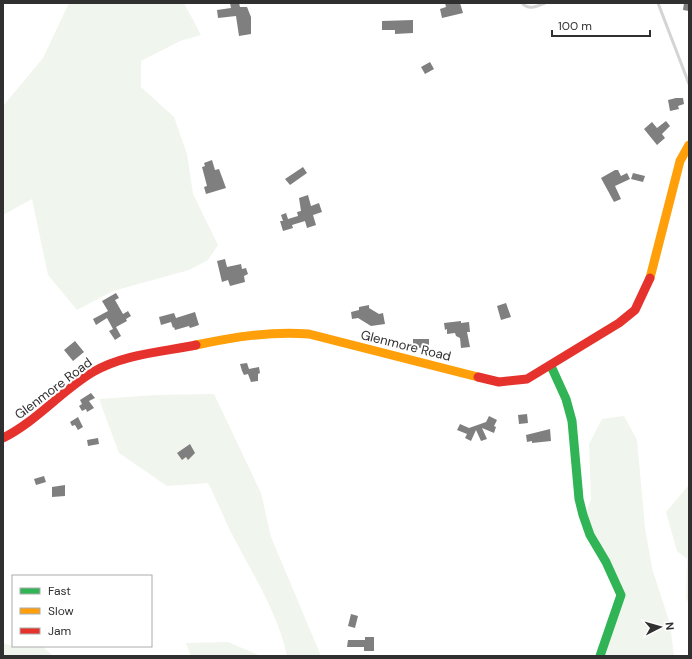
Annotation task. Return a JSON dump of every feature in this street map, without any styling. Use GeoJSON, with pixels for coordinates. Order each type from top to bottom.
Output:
{"type":"FeatureCollection","features":[{"type":"Feature","properties":{"kind":"street","name":"Glenmore Road"},"geometry":{"type":"LineString","coordinates":[[3,438],[26,426],[82,380],[103,367],[121,360],[260,334],[290,332],[309,334],[499,382],[527,379],[551,366],[619,323],[634,310],[640,302],[649,282],[680,161],[689,145]]}},
{"type":"Feature","properties":{"kind":"street"},"geometry":{"type":"LineString","coordinates":[[551,366],[566,399],[572,421],[579,499],[583,515],[590,535],[606,562],[621,595],[600,656]]}},
{"type":"Feature","properties":{"kind":"lane"},"geometry":{"type":"LineString","coordinates":[[522,3],[531,8],[545,3]]}},
{"type":"Feature","properties":{"kind":"lane"},"geometry":{"type":"LineString","coordinates":[[658,3],[689,84]]}},
{"type":"Feature","properties":{"kind":"shaded area"},"geometry":{"type":"Polygon","coordinates":[[[69,3],[184,3],[201,35],[180,41],[141,61],[141,87],[174,117],[187,154],[193,194],[218,245],[208,260],[189,270],[113,291],[77,310],[48,275],[32,199],[3,215],[3,106],[43,58],[69,3]]]}},
{"type":"Feature","properties":{"kind":"shaded area"},"geometry":{"type":"Polygon","coordinates":[[[214,394],[261,493],[271,537],[321,656],[287,656],[278,625],[271,609],[230,530],[208,483],[167,486],[119,453],[99,399],[156,395],[214,394]]]}},
{"type":"Feature","properties":{"kind":"shaded area"},"geometry":{"type":"Polygon","coordinates":[[[624,416],[637,440],[645,528],[652,568],[670,624],[674,656],[603,656],[622,594],[584,518],[591,499],[589,444],[602,419],[624,416]]]}},
{"type":"Feature","properties":{"kind":"shaded area"},"geometry":{"type":"Polygon","coordinates":[[[689,485],[689,604],[686,598],[687,559],[677,551],[666,512],[689,485]]]}},
{"type":"Feature","properties":{"kind":"shaded area"},"geometry":{"type":"Polygon","coordinates":[[[228,642],[261,656],[191,656],[186,643],[228,642]]]}},
{"type":"Feature","properties":{"kind":"shaded area"},"geometry":{"type":"Polygon","coordinates":[[[3,643],[12,647],[43,647],[53,656],[3,656],[3,643]]]}},
{"type":"Feature","properties":{"kind":"building"},"geometry":{"type":"Polygon","coordinates":[[[230,3],[239,3],[240,7],[247,7],[251,17],[251,34],[239,36],[236,16],[218,18],[217,10],[231,8],[230,3]]]}},
{"type":"Feature","properties":{"kind":"building"},"geometry":{"type":"Polygon","coordinates":[[[445,3],[460,3],[463,13],[442,18],[440,9],[446,7],[445,3]]]}},
{"type":"Feature","properties":{"kind":"building"},"geometry":{"type":"Polygon","coordinates":[[[684,3],[689,3],[689,11],[683,10],[684,3]]]}},
{"type":"Feature","properties":{"kind":"building"},"geometry":{"type":"Polygon","coordinates":[[[413,20],[413,33],[395,34],[395,30],[382,30],[382,21],[413,20]]]}},
{"type":"Feature","properties":{"kind":"building"},"geometry":{"type":"Polygon","coordinates":[[[430,62],[434,69],[425,74],[421,67],[430,62]]]}},
{"type":"Feature","properties":{"kind":"building"},"geometry":{"type":"Polygon","coordinates":[[[683,98],[684,104],[678,106],[679,109],[670,111],[668,100],[683,98]]]}},
{"type":"Feature","properties":{"kind":"building"},"geometry":{"type":"Polygon","coordinates":[[[666,121],[670,126],[662,134],[665,138],[657,145],[644,129],[652,122],[657,128],[666,121]]]}},
{"type":"Feature","properties":{"kind":"building"},"geometry":{"type":"Polygon","coordinates":[[[212,160],[215,170],[219,169],[226,188],[206,194],[204,187],[207,186],[202,167],[205,166],[204,163],[212,160]]]}},
{"type":"Feature","properties":{"kind":"building"},"geometry":{"type":"Polygon","coordinates":[[[303,167],[307,173],[290,185],[285,179],[303,167]]]}},
{"type":"Feature","properties":{"kind":"building"},"geometry":{"type":"Polygon","coordinates":[[[615,170],[618,170],[621,176],[627,173],[630,179],[615,186],[621,199],[614,202],[601,178],[615,170]]]}},
{"type":"Feature","properties":{"kind":"building"},"geometry":{"type":"Polygon","coordinates":[[[633,173],[645,176],[643,182],[631,179],[633,173]]]}},
{"type":"Feature","properties":{"kind":"building"},"geometry":{"type":"Polygon","coordinates":[[[308,195],[311,206],[319,203],[322,212],[313,215],[316,225],[307,228],[305,221],[292,225],[293,228],[283,231],[280,221],[283,221],[281,215],[286,213],[288,219],[298,216],[297,212],[301,211],[299,198],[308,195]]]}},
{"type":"Feature","properties":{"kind":"building"},"geometry":{"type":"Polygon","coordinates":[[[225,259],[227,267],[241,264],[242,269],[246,268],[248,274],[244,276],[245,282],[230,286],[228,280],[222,282],[217,261],[225,259]]]}},
{"type":"Feature","properties":{"kind":"building"},"geometry":{"type":"Polygon","coordinates":[[[116,293],[119,298],[115,300],[123,314],[128,311],[131,316],[126,319],[127,321],[116,327],[121,336],[115,340],[109,331],[113,329],[107,318],[96,325],[93,319],[108,311],[102,301],[116,293]]]}},
{"type":"Feature","properties":{"kind":"building"},"geometry":{"type":"Polygon","coordinates":[[[506,303],[511,317],[501,320],[497,306],[506,303]]]}},
{"type":"Feature","properties":{"kind":"building"},"geometry":{"type":"Polygon","coordinates":[[[369,305],[369,308],[379,314],[383,313],[385,324],[371,326],[358,318],[352,319],[351,312],[359,310],[359,307],[369,305]]]}},
{"type":"Feature","properties":{"kind":"building"},"geometry":{"type":"Polygon","coordinates":[[[195,312],[199,325],[175,330],[171,322],[161,325],[159,317],[174,313],[176,318],[195,312]]]}},
{"type":"Feature","properties":{"kind":"building"},"geometry":{"type":"Polygon","coordinates":[[[461,321],[461,323],[469,322],[470,332],[467,332],[470,347],[461,348],[460,338],[456,336],[455,333],[447,334],[447,329],[445,330],[444,323],[461,321]]]}},
{"type":"Feature","properties":{"kind":"building"},"geometry":{"type":"Polygon","coordinates":[[[413,339],[429,339],[429,348],[413,348],[413,339]]]}},
{"type":"Feature","properties":{"kind":"building"},"geometry":{"type":"Polygon","coordinates":[[[75,341],[84,352],[73,361],[64,350],[75,341]]]}},
{"type":"Feature","properties":{"kind":"building"},"geometry":{"type":"Polygon","coordinates":[[[247,363],[249,369],[259,367],[260,373],[258,374],[258,381],[251,382],[248,374],[244,375],[240,364],[247,363]]]}},
{"type":"Feature","properties":{"kind":"building"},"geometry":{"type":"Polygon","coordinates":[[[91,393],[95,398],[89,401],[94,408],[87,412],[86,409],[82,411],[79,406],[82,404],[80,400],[91,393]]]}},
{"type":"Feature","properties":{"kind":"building"},"geometry":{"type":"Polygon","coordinates":[[[527,414],[528,423],[519,424],[518,415],[527,414]]]}},
{"type":"Feature","properties":{"kind":"building"},"geometry":{"type":"Polygon","coordinates":[[[489,416],[497,420],[494,426],[496,427],[494,433],[482,428],[487,439],[481,441],[476,430],[471,441],[465,438],[467,434],[457,430],[460,424],[469,428],[486,422],[489,416]]]}},
{"type":"Feature","properties":{"kind":"building"},"geometry":{"type":"Polygon","coordinates":[[[78,417],[83,427],[78,430],[75,425],[72,426],[70,422],[78,417]]]}},
{"type":"Feature","properties":{"kind":"building"},"geometry":{"type":"Polygon","coordinates":[[[550,429],[551,441],[532,443],[532,441],[527,442],[526,435],[550,429]]]}},
{"type":"Feature","properties":{"kind":"building"},"geometry":{"type":"Polygon","coordinates":[[[98,438],[99,444],[88,446],[87,440],[98,438]]]}},
{"type":"Feature","properties":{"kind":"building"},"geometry":{"type":"Polygon","coordinates":[[[190,444],[195,453],[188,460],[186,457],[182,460],[177,453],[190,444]]]}},
{"type":"Feature","properties":{"kind":"building"},"geometry":{"type":"Polygon","coordinates":[[[44,476],[46,482],[36,485],[34,479],[44,476]]]}},
{"type":"Feature","properties":{"kind":"building"},"geometry":{"type":"Polygon","coordinates":[[[65,485],[65,496],[52,497],[52,487],[65,485]]]}},
{"type":"Feature","properties":{"kind":"building"},"geometry":{"type":"Polygon","coordinates":[[[351,614],[358,616],[355,628],[348,626],[351,614]]]}},
{"type":"Feature","properties":{"kind":"building"},"geometry":{"type":"Polygon","coordinates":[[[365,637],[374,637],[374,651],[364,651],[364,647],[347,647],[348,640],[365,640],[365,637]]]}},
{"type":"Feature","properties":{"kind":"traffic: fast"},"geometry":{"type":"LineString","coordinates":[[551,366],[566,399],[572,421],[579,499],[583,515],[590,535],[606,562],[621,595],[600,656]]}},
{"type":"Feature","properties":{"kind":"traffic: slow"},"geometry":{"type":"LineString","coordinates":[[650,278],[680,161],[689,145]]}},
{"type":"Feature","properties":{"kind":"traffic: slow"},"geometry":{"type":"LineString","coordinates":[[196,345],[252,335],[280,333],[309,334],[478,377]]}},
{"type":"Feature","properties":{"kind":"traffic: jam"},"geometry":{"type":"LineString","coordinates":[[478,377],[499,382],[527,379],[619,323],[635,310],[650,278]]}},
{"type":"Feature","properties":{"kind":"traffic: jam"},"geometry":{"type":"LineString","coordinates":[[3,438],[38,415],[81,380],[105,366],[130,357],[196,345]]}}]}
